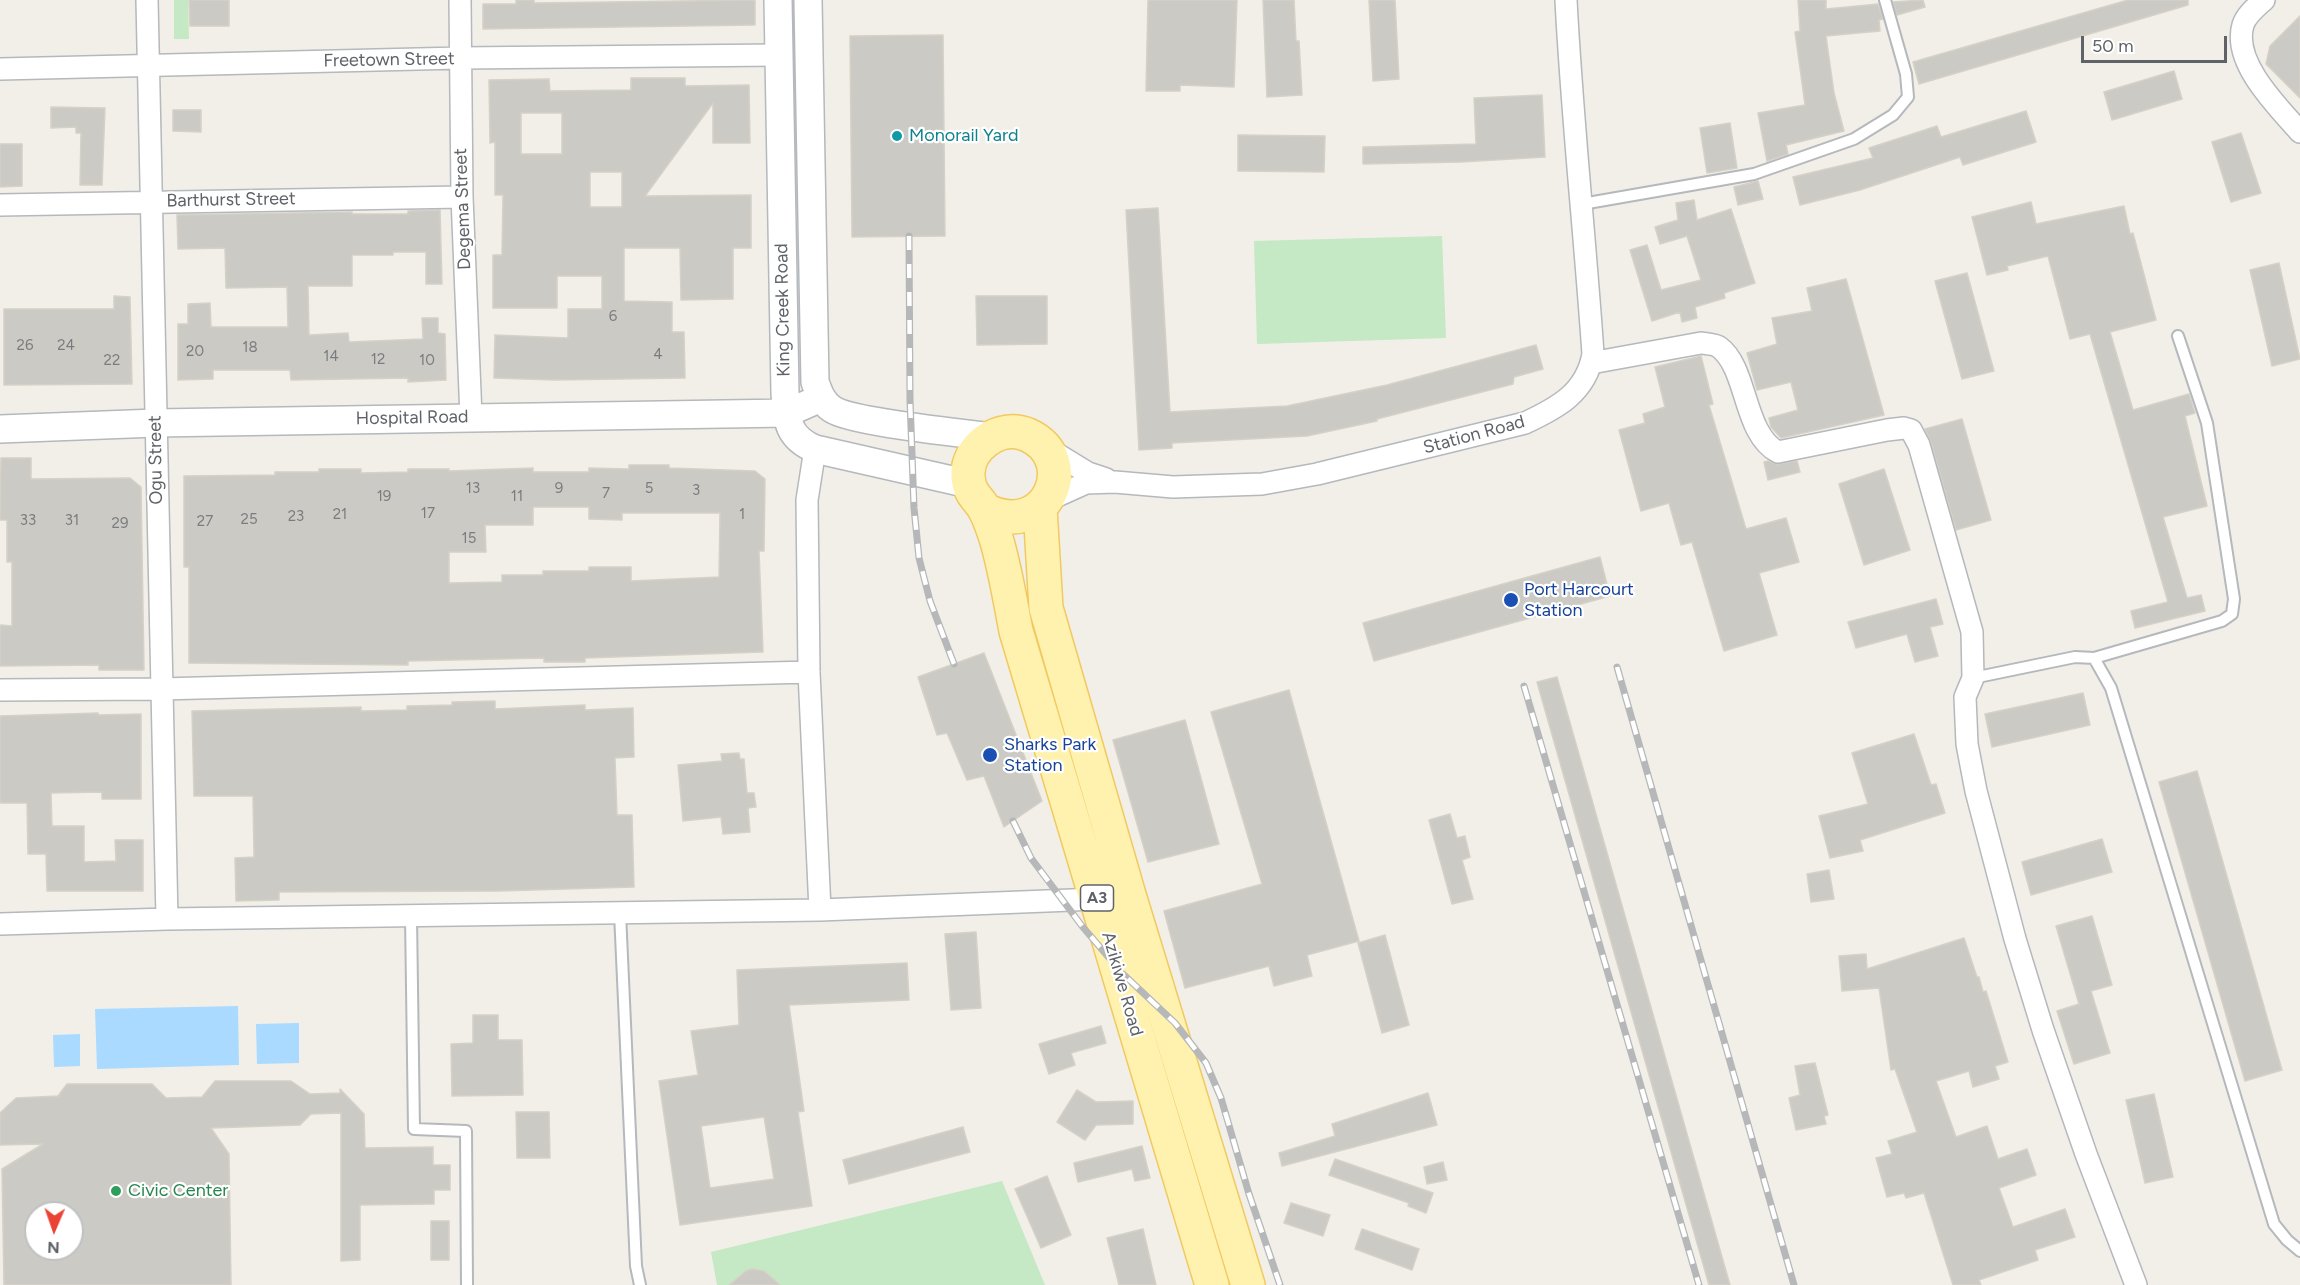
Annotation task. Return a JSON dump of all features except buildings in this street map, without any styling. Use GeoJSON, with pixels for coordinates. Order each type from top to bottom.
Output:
{"type":"FeatureCollection","features":[{"type":"Feature","properties":{"kind":"main road"},"geometry":{"type":"LineString","coordinates":[[1042,445],[1027,435],[1009,432],[982,443],[970,462],[977,497],[998,516],[1013,518],[1027,515],[1043,505]]}},
{"type":"Feature","properties":{"kind":"main road","name":"A3"},"geometry":{"type":"LineString","coordinates":[[1042,445],[1052,460],[1055,474],[1053,489],[1043,505]]}},
{"type":"Feature","properties":{"kind":"main road","name":"Azikiwe Road"},"geometry":{"type":"LineString","coordinates":[[977,497],[996,539],[1016,631],[1212,1285]]}},
{"type":"Feature","properties":{"kind":"main road","name":"Azikiwe Road"},"geometry":{"type":"LineString","coordinates":[[1043,505],[1046,608],[1129,895],[1248,1285]]}},
{"type":"Feature","properties":{"kind":"street","name":"Ogu Street"},"geometry":{"type":"LineString","coordinates":[[147,0],[160,689],[167,919]]}},
{"type":"Feature","properties":{"kind":"street","name":"Degema Street"},"geometry":{"type":"LineString","coordinates":[[460,0],[462,197],[471,417]]}},
{"type":"Feature","properties":{"kind":"street","name":"King Creek Road"},"geometry":{"type":"LineString","coordinates":[[778,0],[784,393],[792,434],[802,444],[977,497]]}},
{"type":"Feature","properties":{"kind":"street","name":"King Creek Road"},"geometry":{"type":"LineString","coordinates":[[808,0],[815,382],[821,398]]}},
{"type":"Feature","properties":{"kind":"street","name":"Station Road"},"geometry":{"type":"LineString","coordinates":[[1043,505],[1086,483],[1115,482],[1173,487],[1262,483],[1317,474],[1525,423],[1556,408],[1578,388],[1591,363],[1593,354],[1582,204],[1570,86],[1566,0]]}},
{"type":"Feature","properties":{"kind":"street"},"geometry":{"type":"LineString","coordinates":[[2264,0],[2244,24],[2241,45],[2249,67],[2280,110],[2300,132]]}},
{"type":"Feature","properties":{"kind":"street","name":"Freetown Street"},"geometry":{"type":"LineString","coordinates":[[0,69],[460,58],[779,55]]}},
{"type":"Feature","properties":{"kind":"street","name":"Barthurst Street"},"geometry":{"type":"LineString","coordinates":[[0,205],[462,197]]}},
{"type":"Feature","properties":{"kind":"street"},"geometry":{"type":"LineString","coordinates":[[1591,363],[1701,343],[1718,346],[1729,358],[1758,432],[1771,448],[1778,452],[1887,429],[1911,430],[1919,446],[1972,632],[1973,678],[1965,697],[1967,744],[1978,802],[2015,939],[2043,1030],[2086,1154],[2136,1285]]}},
{"type":"Feature","properties":{"kind":"street","name":"Hospital Road"},"geometry":{"type":"LineString","coordinates":[[0,429],[156,423],[787,413],[821,398]]}},
{"type":"Feature","properties":{"kind":"street"},"geometry":{"type":"LineString","coordinates":[[821,398],[833,410],[863,419],[992,437]]}},
{"type":"Feature","properties":{"kind":"street","name":"Station Road"},"geometry":{"type":"LineString","coordinates":[[1042,445],[1088,473],[1115,482]]}},
{"type":"Feature","properties":{"kind":"street"},"geometry":{"type":"LineString","coordinates":[[815,448],[807,500],[809,672],[820,910]]}},
{"type":"Feature","properties":{"kind":"street"},"geometry":{"type":"LineString","coordinates":[[0,690],[160,689],[809,672]]}},
{"type":"Feature","properties":{"kind":"street"},"geometry":{"type":"LineString","coordinates":[[0,924],[167,919],[820,910],[1097,899]]}},
{"type":"Feature","properties":{"kind":"lane"},"geometry":{"type":"LineString","coordinates":[[1582,204],[1754,174],[1854,139],[1893,115],[1908,96],[1906,74],[1885,0]]}},
{"type":"Feature","properties":{"kind":"lane"},"geometry":{"type":"LineString","coordinates":[[1973,678],[2075,657],[2094,658],[2222,621],[2232,614],[2234,600],[2207,423],[2178,336]]}},
{"type":"Feature","properties":{"kind":"lane"},"geometry":{"type":"LineString","coordinates":[[2094,658],[2111,688],[2274,1224],[2300,1251]]}},
{"type":"Feature","properties":{"kind":"lane"},"geometry":{"type":"LineString","coordinates":[[620,913],[636,1266],[640,1285]]}},
{"type":"Feature","properties":{"kind":"lane"},"geometry":{"type":"LineString","coordinates":[[411,916],[414,1129],[466,1131],[467,1285]]}},
{"type":"Feature","properties":{"kind":"green space"},"geometry":{"type":"Polygon","coordinates":[[[174,0],[188,0],[189,39],[174,39],[174,0]]]}},
{"type":"Feature","properties":{"kind":"green space"},"geometry":{"type":"Polygon","coordinates":[[[1442,236],[1446,338],[1257,344],[1254,241],[1442,236]]]}},
{"type":"Feature","properties":{"kind":"green space"},"geometry":{"type":"Polygon","coordinates":[[[1002,1181],[1045,1285],[717,1285],[711,1252],[1002,1181]]]}},
{"type":"Feature","properties":{"kind":"water"},"geometry":{"type":"Polygon","coordinates":[[[238,1006],[239,1065],[97,1069],[95,1009],[238,1006]]]}},
{"type":"Feature","properties":{"kind":"water"},"geometry":{"type":"Polygon","coordinates":[[[299,1023],[299,1063],[257,1064],[256,1024],[299,1023]]]}},
{"type":"Feature","properties":{"kind":"water"},"geometry":{"type":"Polygon","coordinates":[[[80,1034],[80,1066],[54,1067],[53,1035],[80,1034]]]}},
{"type":"Feature","properties":{"kind":"railway"},"geometry":{"type":"LineString","coordinates":[[909,236],[910,400],[914,508],[919,558],[930,601],[954,664]]}},
{"type":"Feature","properties":{"kind":"railway"},"geometry":{"type":"LineString","coordinates":[[1617,667],[1794,1285]]}},
{"type":"Feature","properties":{"kind":"railway"},"geometry":{"type":"LineString","coordinates":[[1524,686],[1699,1285]]}},
{"type":"Feature","properties":{"kind":"railway"},"geometry":{"type":"LineString","coordinates":[[1013,821],[1031,858],[1082,926],[1122,973],[1175,1023],[1206,1063],[1221,1098],[1249,1194],[1280,1285]]}},
{"type":"Feature","properties":{"kind":"place","name":"Monorail Yard"},"geometry":{"type":"Point","coordinates":[897,136]}},
{"type":"Feature","properties":{"kind":"place","name":"Port Harcourt Station"},"geometry":{"type":"Point","coordinates":[1511,600]}},
{"type":"Feature","properties":{"kind":"place","name":"Sharks Park Station"},"geometry":{"type":"Point","coordinates":[990,755]}},
{"type":"Feature","properties":{"kind":"place","name":"Civic Center"},"geometry":{"type":"Point","coordinates":[116,1191]}}]}
